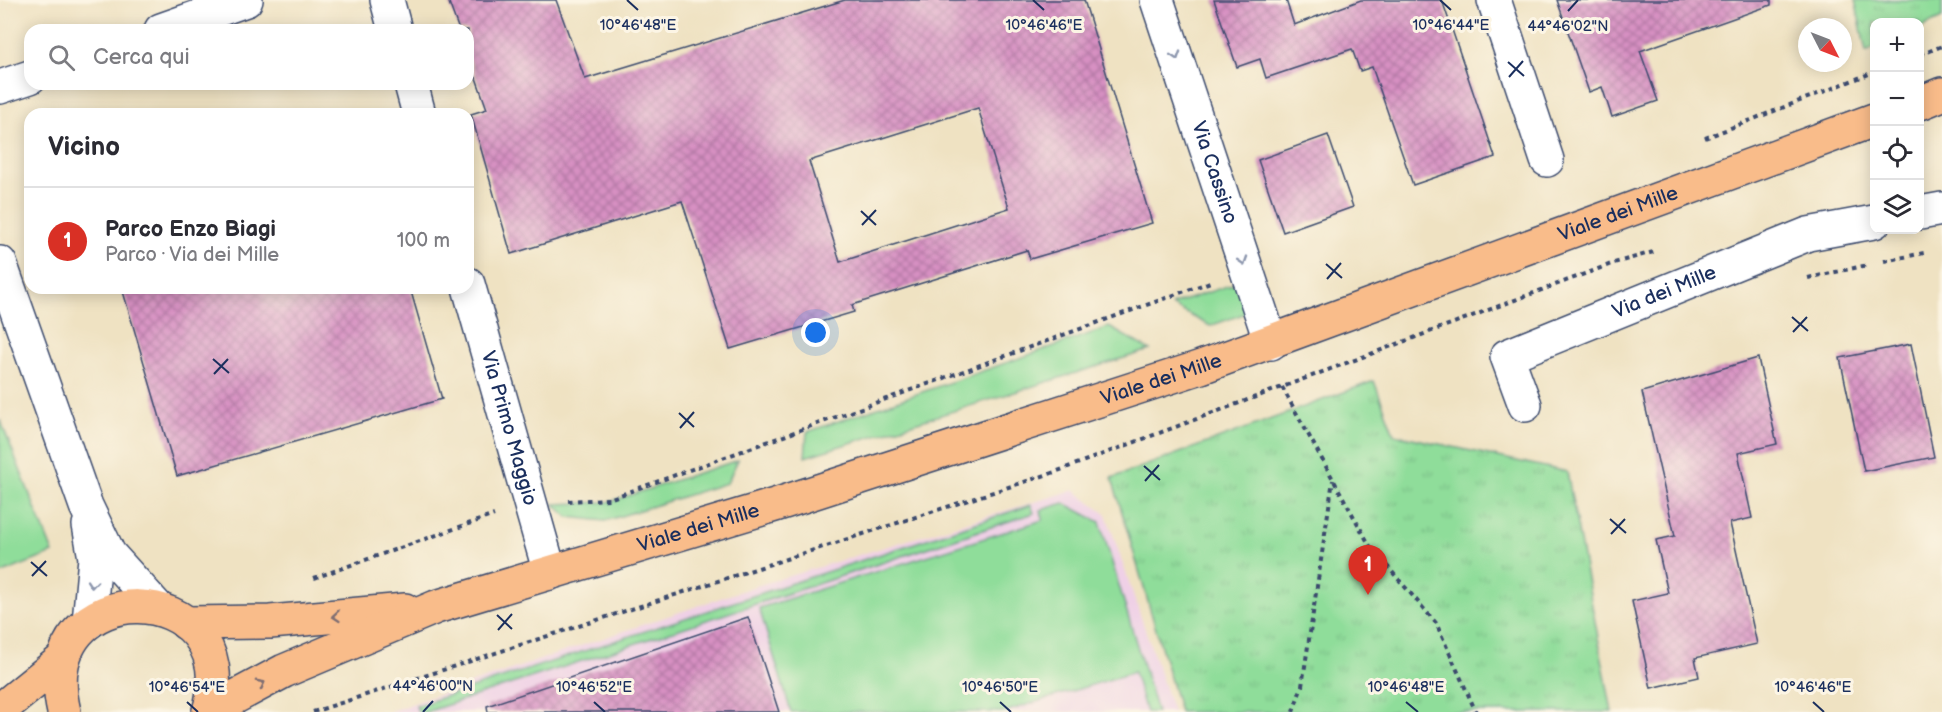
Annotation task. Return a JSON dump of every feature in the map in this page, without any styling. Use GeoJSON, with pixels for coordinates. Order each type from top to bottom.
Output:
{"type":"FeatureCollection","features":[{"type":"Feature","properties":{"kind":"main road"},"geometry":{"type":"LineString","coordinates":[[1924,101],[1942,94]]}},
{"type":"Feature","properties":{"kind":"main road","name":"Viale dei Mille"},"geometry":{"type":"LineString","coordinates":[[209,712],[284,671],[436,607],[898,466],[1271,343],[1870,122]]}},
{"type":"Feature","properties":{"kind":"main road","name":"Viale dei Mille"},"geometry":{"type":"LineString","coordinates":[[64,712],[59,685],[63,659],[73,638],[89,622],[110,610],[134,606],[172,615],[270,622],[436,607]]}},
{"type":"Feature","properties":{"kind":"main road","name":"Viale dei Mille"},"geometry":{"type":"LineString","coordinates":[[172,615],[202,641],[212,663],[214,688],[209,712]]}},
{"type":"Feature","properties":{"kind":"main road","name":"Viale dei Mille"},"geometry":{"type":"LineString","coordinates":[[0,710],[63,659]]}},
{"type":"Feature","properties":{"kind":"street"},"geometry":{"type":"LineString","coordinates":[[178,24],[246,0]]}},
{"type":"Feature","properties":{"kind":"street"},"geometry":{"type":"LineString","coordinates":[[387,0],[393,24]]}},
{"type":"Feature","properties":{"kind":"street","name":"Via Cassino"},"geometry":{"type":"LineString","coordinates":[[1157,0],[1271,343]]}},
{"type":"Feature","properties":{"kind":"street"},"geometry":{"type":"LineString","coordinates":[[1494,0],[1546,160]]}},
{"type":"Feature","properties":{"kind":"street"},"geometry":{"type":"LineString","coordinates":[[0,87],[24,79]]}},
{"type":"Feature","properties":{"kind":"street"},"geometry":{"type":"LineString","coordinates":[[413,90],[417,108]]}},
{"type":"Feature","properties":{"kind":"street"},"geometry":{"type":"LineString","coordinates":[[1924,212],[1942,209]]}},
{"type":"Feature","properties":{"kind":"street","name":"Via dei Mille"},"geometry":{"type":"LineString","coordinates":[[1525,405],[1507,356],[1808,234],[1870,223]]}},
{"type":"Feature","properties":{"kind":"street"},"geometry":{"type":"LineString","coordinates":[[0,263],[86,506],[110,554],[172,615]]}},
{"type":"Feature","properties":{"kind":"street","name":"Via Primo Maggio"},"geometry":{"type":"LineString","coordinates":[[471,294],[550,573]]}},
{"type":"Feature","properties":{"kind":"street"},"geometry":{"type":"LineString","coordinates":[[86,506],[95,558],[89,622]]}},
{"type":"Feature","properties":{"kind":"path"},"geometry":{"type":"LineString","coordinates":[[1924,53],[1942,46]]}},
{"type":"Feature","properties":{"kind":"path"},"geometry":{"type":"LineString","coordinates":[[1698,141],[1870,74]]}},
{"type":"Feature","properties":{"kind":"path"},"geometry":{"type":"LineString","coordinates":[[313,712],[1055,472],[1614,263]]}},
{"type":"Feature","properties":{"kind":"path"},"geometry":{"type":"LineString","coordinates":[[310,579],[530,502],[609,499],[1246,269]]}},
{"type":"Feature","properties":{"kind":"path"},"geometry":{"type":"LineString","coordinates":[[1282,387],[1370,546],[1436,623],[1476,712]]}},
{"type":"Feature","properties":{"kind":"path"},"geometry":{"type":"LineString","coordinates":[[1293,712],[1302,686],[1334,479]]}},
{"type":"Feature","properties":{"kind":"shaded area"},"geometry":{"type":"Polygon","coordinates":[[[1074,490],[1106,514],[1173,712],[388,712],[753,587],[1074,490]]]}},
{"type":"Feature","properties":{"kind":"green space"},"geometry":{"type":"Polygon","coordinates":[[[1855,0],[1942,0],[1942,18],[1924,26],[1924,18],[1870,18],[1870,50],[1866,52],[1855,0]]]}},
{"type":"Feature","properties":{"kind":"green space"},"geometry":{"type":"Polygon","coordinates":[[[1239,282],[1249,312],[1210,326],[1171,305],[1239,282]]]}},
{"type":"Feature","properties":{"kind":"green space"},"geometry":{"type":"Polygon","coordinates":[[[1109,327],[1150,350],[805,457],[807,432],[1109,327]]]}},
{"type":"Feature","properties":{"kind":"green space"},"geometry":{"type":"Polygon","coordinates":[[[1374,381],[1394,434],[1567,472],[1612,712],[1180,712],[1112,478],[1374,381]]]}},
{"type":"Feature","properties":{"kind":"green space"},"geometry":{"type":"Polygon","coordinates":[[[0,419],[53,553],[0,574],[0,419]]]}},
{"type":"Feature","properties":{"kind":"green space"},"geometry":{"type":"Polygon","coordinates":[[[738,460],[727,483],[605,521],[568,517],[554,504],[609,502],[738,460]]]}},
{"type":"Feature","properties":{"kind":"green space"},"geometry":{"type":"Polygon","coordinates":[[[1064,503],[1100,522],[1157,712],[1146,712],[1134,672],[1004,712],[791,712],[759,608],[1043,520],[1041,510],[1064,503]]]}},
{"type":"Feature","properties":{"kind":"green space"},"geometry":{"type":"Polygon","coordinates":[[[1031,505],[1034,513],[426,712],[418,712],[416,706],[1031,505]]]}},
{"type":"Feature","properties":{"kind":"building"},"geometry":{"type":"Polygon","coordinates":[[[448,0],[556,0],[585,79],[845,0],[1084,0],[1152,223],[1030,259],[1027,250],[852,305],[854,312],[730,349],[682,201],[511,254],[474,124],[474,113],[487,109],[474,72],[474,24],[457,24],[448,0]],[[978,108],[809,161],[840,262],[1009,208],[978,108]]]}},
{"type":"Feature","properties":{"kind":"building"},"geometry":{"type":"Polygon","coordinates":[[[1214,0],[1286,0],[1294,25],[1361,0],[1442,0],[1495,157],[1413,185],[1372,67],[1360,71],[1352,49],[1266,78],[1260,59],[1237,67],[1214,0]]]}},
{"type":"Feature","properties":{"kind":"building"},"geometry":{"type":"Polygon","coordinates":[[[1557,0],[1771,0],[1771,5],[1640,51],[1658,101],[1612,117],[1602,87],[1589,92],[1557,0]]]}},
{"type":"Feature","properties":{"kind":"building"},"geometry":{"type":"Polygon","coordinates":[[[1328,135],[1353,207],[1283,232],[1258,160],[1328,135]]]}},
{"type":"Feature","properties":{"kind":"building"},"geometry":{"type":"Polygon","coordinates":[[[124,294],[412,294],[442,399],[177,476],[124,294]]]}},
{"type":"Feature","properties":{"kind":"building"},"geometry":{"type":"Polygon","coordinates":[[[1911,344],[1934,457],[1864,471],[1840,358],[1911,344]]]}},
{"type":"Feature","properties":{"kind":"building"},"geometry":{"type":"Polygon","coordinates":[[[1758,358],[1777,444],[1738,453],[1752,518],[1730,523],[1757,644],[1695,658],[1699,677],[1651,688],[1632,601],[1668,593],[1656,540],[1675,536],[1642,392],[1758,358]]]}},
{"type":"Feature","properties":{"kind":"building"},"geometry":{"type":"Polygon","coordinates":[[[748,617],[779,712],[488,712],[487,706],[748,617]]]}},
{"type":"Feature","properties":{"kind":"place","name":"Parco Enzo Biagi"},"geometry":{"type":"Point","coordinates":[1368,595]}}]}
